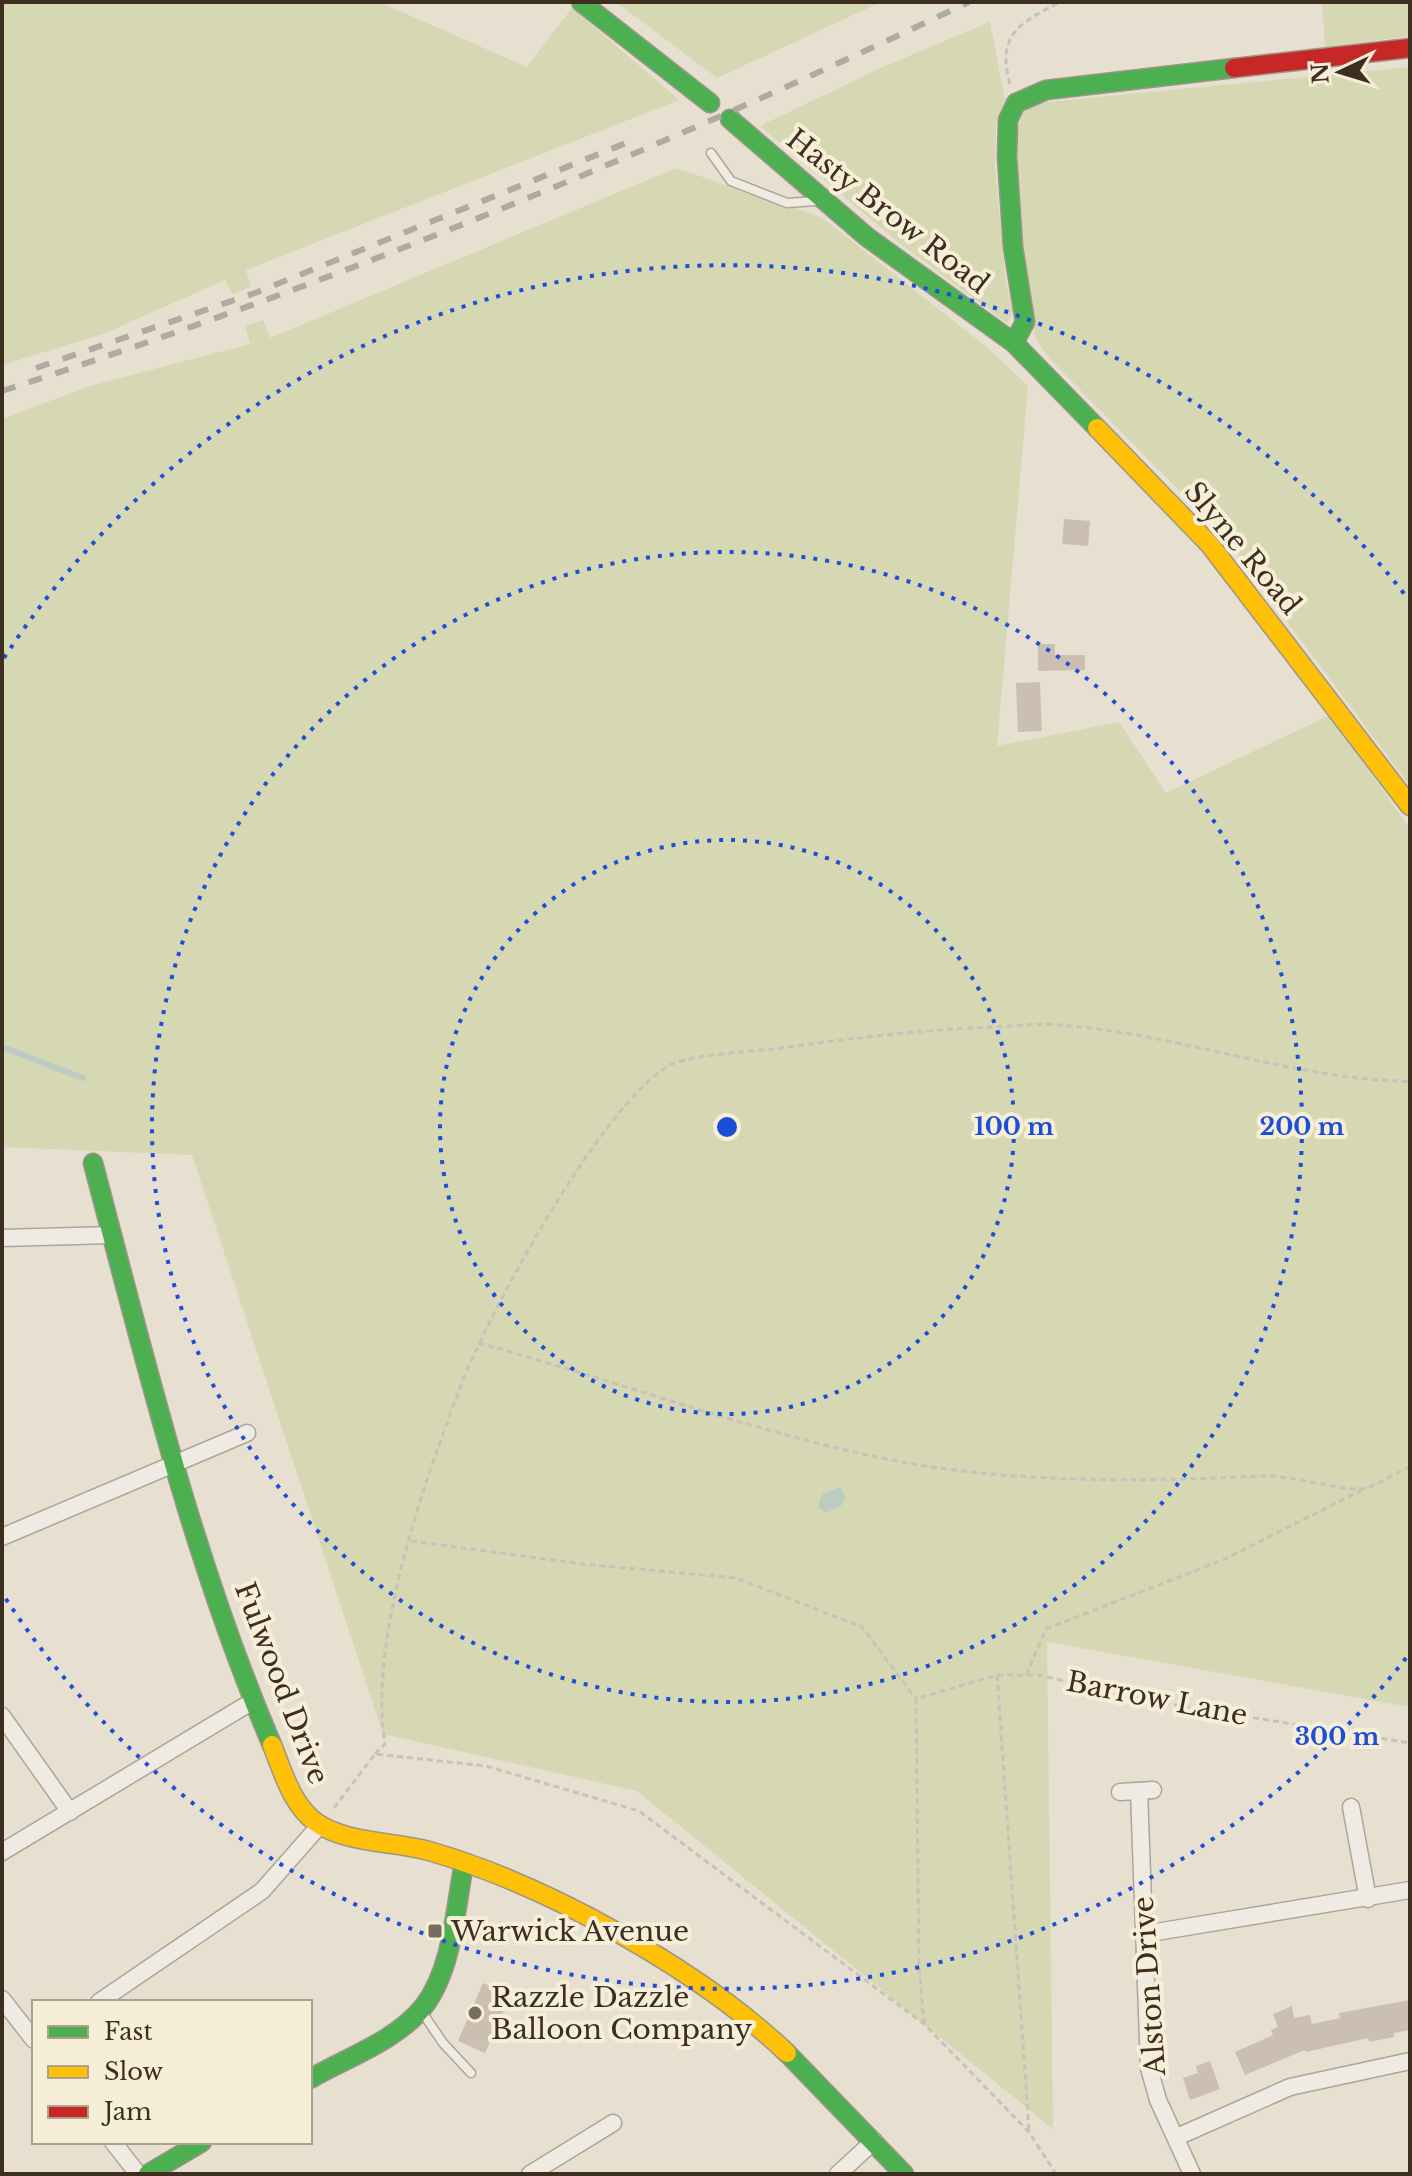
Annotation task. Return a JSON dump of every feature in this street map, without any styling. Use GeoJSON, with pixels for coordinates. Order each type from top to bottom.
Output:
{"type":"FeatureCollection","features":[{"type":"Feature","properties":{"kind":"street"},"geometry":{"type":"LineString","coordinates":[[581,2],[710,103]]}},
{"type":"Feature","properties":{"kind":"street"},"geometry":{"type":"LineString","coordinates":[[1014,343],[1025,322],[1013,247],[1007,157],[1008,120],[1016,103],[1046,90],[1410,48]]}},
{"type":"Feature","properties":{"kind":"street","name":"Hasty Brow Road"},"geometry":{"type":"LineString","coordinates":[[730,119],[867,237],[1014,343]]}},
{"type":"Feature","properties":{"kind":"street","name":"Slyne Road"},"geometry":{"type":"LineString","coordinates":[[1014,343],[1210,545],[1410,806]]}},
{"type":"Feature","properties":{"kind":"street","name":"Fulwood Drive"},"geometry":{"type":"LineString","coordinates":[[93,1163],[172,1463],[253,1701],[293,1795],[320,1825],[375,1842],[429,1851],[608,1928],[761,2028],[904,2174]]}},
{"type":"Feature","properties":{"kind":"street"},"geometry":{"type":"LineString","coordinates":[[2,1238],[112,1235]]}},
{"type":"Feature","properties":{"kind":"street"},"geometry":{"type":"LineString","coordinates":[[2,1537],[247,1433]]}},
{"type":"Feature","properties":{"kind":"street"},"geometry":{"type":"LineString","coordinates":[[2,1852],[253,1701]]}},
{"type":"Feature","properties":{"kind":"street"},"geometry":{"type":"LineString","coordinates":[[2,1716],[70,1812]]}},
{"type":"Feature","properties":{"kind":"street","name":"Alston Drive"},"geometry":{"type":"LineString","coordinates":[[1120,1792],[1146,1790],[1144,1934],[1149,2068],[1158,2100],[1192,2174]]}},
{"type":"Feature","properties":{"kind":"street"},"geometry":{"type":"LineString","coordinates":[[1351,1807],[1368,1899]]}},
{"type":"Feature","properties":{"kind":"street"},"geometry":{"type":"LineString","coordinates":[[102,2000],[262,1891],[320,1825]]}},
{"type":"Feature","properties":{"kind":"street"},"geometry":{"type":"LineString","coordinates":[[312,2078],[405,2023],[421,2010],[436,1984],[464,1864]]}},
{"type":"Feature","properties":{"kind":"street"},"geometry":{"type":"LineString","coordinates":[[1144,1934],[1410,1890]]}},
{"type":"Feature","properties":{"kind":"street"},"geometry":{"type":"LineString","coordinates":[[2,1999],[32,2037]]}},
{"type":"Feature","properties":{"kind":"street"},"geometry":{"type":"LineString","coordinates":[[1177,2137],[1290,2087],[1410,2061]]}},
{"type":"Feature","properties":{"kind":"street"},"geometry":{"type":"LineString","coordinates":[[530,2174],[613,2123]]}},
{"type":"Feature","properties":{"kind":"street"},"geometry":{"type":"LineString","coordinates":[[838,2174],[874,2141]]}},
{"type":"Feature","properties":{"kind":"street"},"geometry":{"type":"LineString","coordinates":[[115,2144],[138,2174]]}},
{"type":"Feature","properties":{"kind":"street"},"geometry":{"type":"LineString","coordinates":[[148,2174],[199,2144]]}},
{"type":"Feature","properties":{"kind":"lane"},"geometry":{"type":"LineString","coordinates":[[711,153],[731,181],[787,203],[825,201]]}},
{"type":"Feature","properties":{"kind":"lane"},"geometry":{"type":"LineString","coordinates":[[421,2010],[443,2043],[471,2073]]}},
{"type":"Feature","properties":{"kind":"path"},"geometry":{"type":"LineString","coordinates":[[1016,103],[1003,61],[1009,38],[1027,20],[1060,2]]}},
{"type":"Feature","properties":{"kind":"path"},"geometry":{"type":"LineString","coordinates":[[320,1825],[385,1744],[380,1712],[386,1652],[411,1541],[434,1457],[478,1343],[533,1242],[585,1161],[635,1094],[672,1063],[895,1032],[1057,1024],[1192,1043],[1335,1075],[1410,1082]]}},
{"type":"Feature","properties":{"kind":"path"},"geometry":{"type":"LineString","coordinates":[[478,1343],[579,1370],[758,1427],[869,1456],[1008,1477],[1147,1481],[1280,1476],[1364,1489]]}},
{"type":"Feature","properties":{"kind":"path"},"geometry":{"type":"LineString","coordinates":[[1026,1675],[1046,1629],[1225,1559],[1410,1467]]}},
{"type":"Feature","properties":{"kind":"path"},"geometry":{"type":"LineString","coordinates":[[411,1541],[582,1564],[736,1578],[862,1627],[916,1699],[919,1965],[924,2024]]}},
{"type":"Feature","properties":{"kind":"path"},"geometry":{"type":"LineString","coordinates":[[997,1675],[1029,2132]]}},
{"type":"Feature","properties":{"kind":"path","name":"Barrow Lane"},"geometry":{"type":"LineString","coordinates":[[916,1699],[997,1675],[1026,1675],[1175,1705],[1410,1743]]}},
{"type":"Feature","properties":{"kind":"path"},"geometry":{"type":"LineString","coordinates":[[375,1754],[486,1766],[639,1811],[924,2024],[1029,2132],[1056,2174]]}},
{"type":"Feature","properties":{"kind":"green space"},"geometry":{"type":"Polygon","coordinates":[[[2,2],[379,2],[527,67],[572,8],[679,100],[246,270],[251,287],[233,294],[225,280],[103,334],[2,365],[2,2]]]}},
{"type":"Feature","properties":{"kind":"green space"},"geometry":{"type":"Polygon","coordinates":[[[616,2],[881,2],[717,78],[616,2]]]}},
{"type":"Feature","properties":{"kind":"green space"},"geometry":{"type":"Polygon","coordinates":[[[1322,2],[1410,2],[1410,36],[1325,47],[1322,2]]]}},
{"type":"Feature","properties":{"kind":"green space"},"geometry":{"type":"Polygon","coordinates":[[[990,22],[1005,100],[996,120],[995,168],[1006,283],[1013,312],[1007,323],[898,242],[760,126],[885,66],[990,22]]]}},
{"type":"Feature","properties":{"kind":"green space"},"geometry":{"type":"Polygon","coordinates":[[[1410,67],[1410,786],[1219,531],[1048,357],[1035,337],[1018,207],[1018,129],[1023,113],[1034,105],[1048,102],[1410,67]]]}},
{"type":"Feature","properties":{"kind":"green space"},"geometry":{"type":"Polygon","coordinates":[[[676,168],[821,217],[987,347],[1028,386],[997,746],[1119,722],[1166,793],[1330,715],[1410,829],[1410,1707],[1047,1642],[1053,2129],[637,1791],[383,1734],[192,1155],[2,1147],[2,419],[90,386],[250,344],[245,326],[263,320],[270,338],[676,168]]]}},
{"type":"Feature","properties":{"kind":"shaded area"},"geometry":{"type":"Polygon","coordinates":[[[840,1487],[845,1496],[842,1505],[826,1513],[818,1507],[822,1494],[840,1487]]]}},
{"type":"Feature","properties":{"kind":"building"},"geometry":{"type":"Polygon","coordinates":[[[1064,519],[1090,521],[1088,546],[1062,544],[1064,519]]]}},
{"type":"Feature","properties":{"kind":"building"},"geometry":{"type":"Polygon","coordinates":[[[1038,644],[1055,644],[1055,655],[1085,655],[1085,670],[1038,671],[1038,644]]]}},
{"type":"Feature","properties":{"kind":"building"},"geometry":{"type":"Polygon","coordinates":[[[1040,682],[1042,731],[1018,732],[1016,683],[1040,682]]]}},
{"type":"Feature","properties":{"kind":"building"},"geometry":{"type":"Polygon","coordinates":[[[483,1983],[511,1995],[485,2053],[458,2041],[483,1983]]]}},
{"type":"Feature","properties":{"kind":"building"},"geometry":{"type":"Polygon","coordinates":[[[1410,2000],[1410,2030],[1394,2033],[1394,2037],[1369,2042],[1368,2038],[1305,2050],[1245,2075],[1235,2052],[1273,2035],[1271,2030],[1278,2027],[1273,2014],[1292,2006],[1294,2018],[1310,2015],[1312,2024],[1340,2018],[1339,2013],[1410,2000]]]}},
{"type":"Feature","properties":{"kind":"building"},"geometry":{"type":"Polygon","coordinates":[[[1210,2061],[1220,2089],[1190,2100],[1183,2078],[1198,2073],[1196,2066],[1210,2061]]]}},
{"type":"Feature","properties":{"kind":"waterway"},"geometry":{"type":"LineString","coordinates":[[2,1047],[83,1078]]}},
{"type":"Feature","properties":{"kind":"railway"},"geometry":{"type":"LineString","coordinates":[[2,391],[249,306],[492,213],[732,111],[969,2]]}},
{"type":"Feature","properties":{"kind":"railway"},"geometry":{"type":"LineString","coordinates":[[36,368],[255,293],[626,143]]}},
{"type":"Feature","properties":{"kind":"traffic: fast"},"geometry":{"type":"LineString","coordinates":[[581,2],[710,103]]}},
{"type":"Feature","properties":{"kind":"traffic: fast"},"geometry":{"type":"LineString","coordinates":[[1014,343],[1025,322],[1013,247],[1007,157],[1008,120],[1016,103],[1046,90],[1234,68]]}},
{"type":"Feature","properties":{"kind":"traffic: fast"},"geometry":{"type":"LineString","coordinates":[[730,119],[867,237],[1014,343],[1097,428]]}},
{"type":"Feature","properties":{"kind":"traffic: fast"},"geometry":{"type":"LineString","coordinates":[[93,1163],[151,1384],[194,1530],[243,1674],[272,1745]]}},
{"type":"Feature","properties":{"kind":"traffic: fast"},"geometry":{"type":"LineString","coordinates":[[312,2078],[386,2039],[424,2006],[434,1991],[447,1956],[464,1864]]}},
{"type":"Feature","properties":{"kind":"traffic: fast"},"geometry":{"type":"LineString","coordinates":[[787,2053],[904,2174]]}},
{"type":"Feature","properties":{"kind":"traffic: fast"},"geometry":{"type":"LineString","coordinates":[[148,2174],[199,2144]]}},
{"type":"Feature","properties":{"kind":"traffic: slow"},"geometry":{"type":"LineString","coordinates":[[1097,428],[1210,545],[1410,806]]}},
{"type":"Feature","properties":{"kind":"traffic: slow"},"geometry":{"type":"LineString","coordinates":[[272,1745],[295,1798],[317,1823],[343,1835],[429,1851],[475,1866],[571,1908],[666,1961],[751,2022],[787,2053]]}},
{"type":"Feature","properties":{"kind":"traffic: jam"},"geometry":{"type":"LineString","coordinates":[[1234,68],[1410,48]]}},
{"type":"Feature","properties":{"kind":"place","name":"Warwick Avenue"},"geometry":{"type":"Point","coordinates":[435,1931]}},
{"type":"Feature","properties":{"kind":"place","name":"Razzle Dazzle Balloon Company"},"geometry":{"type":"Point","coordinates":[475,2013]}}]}
